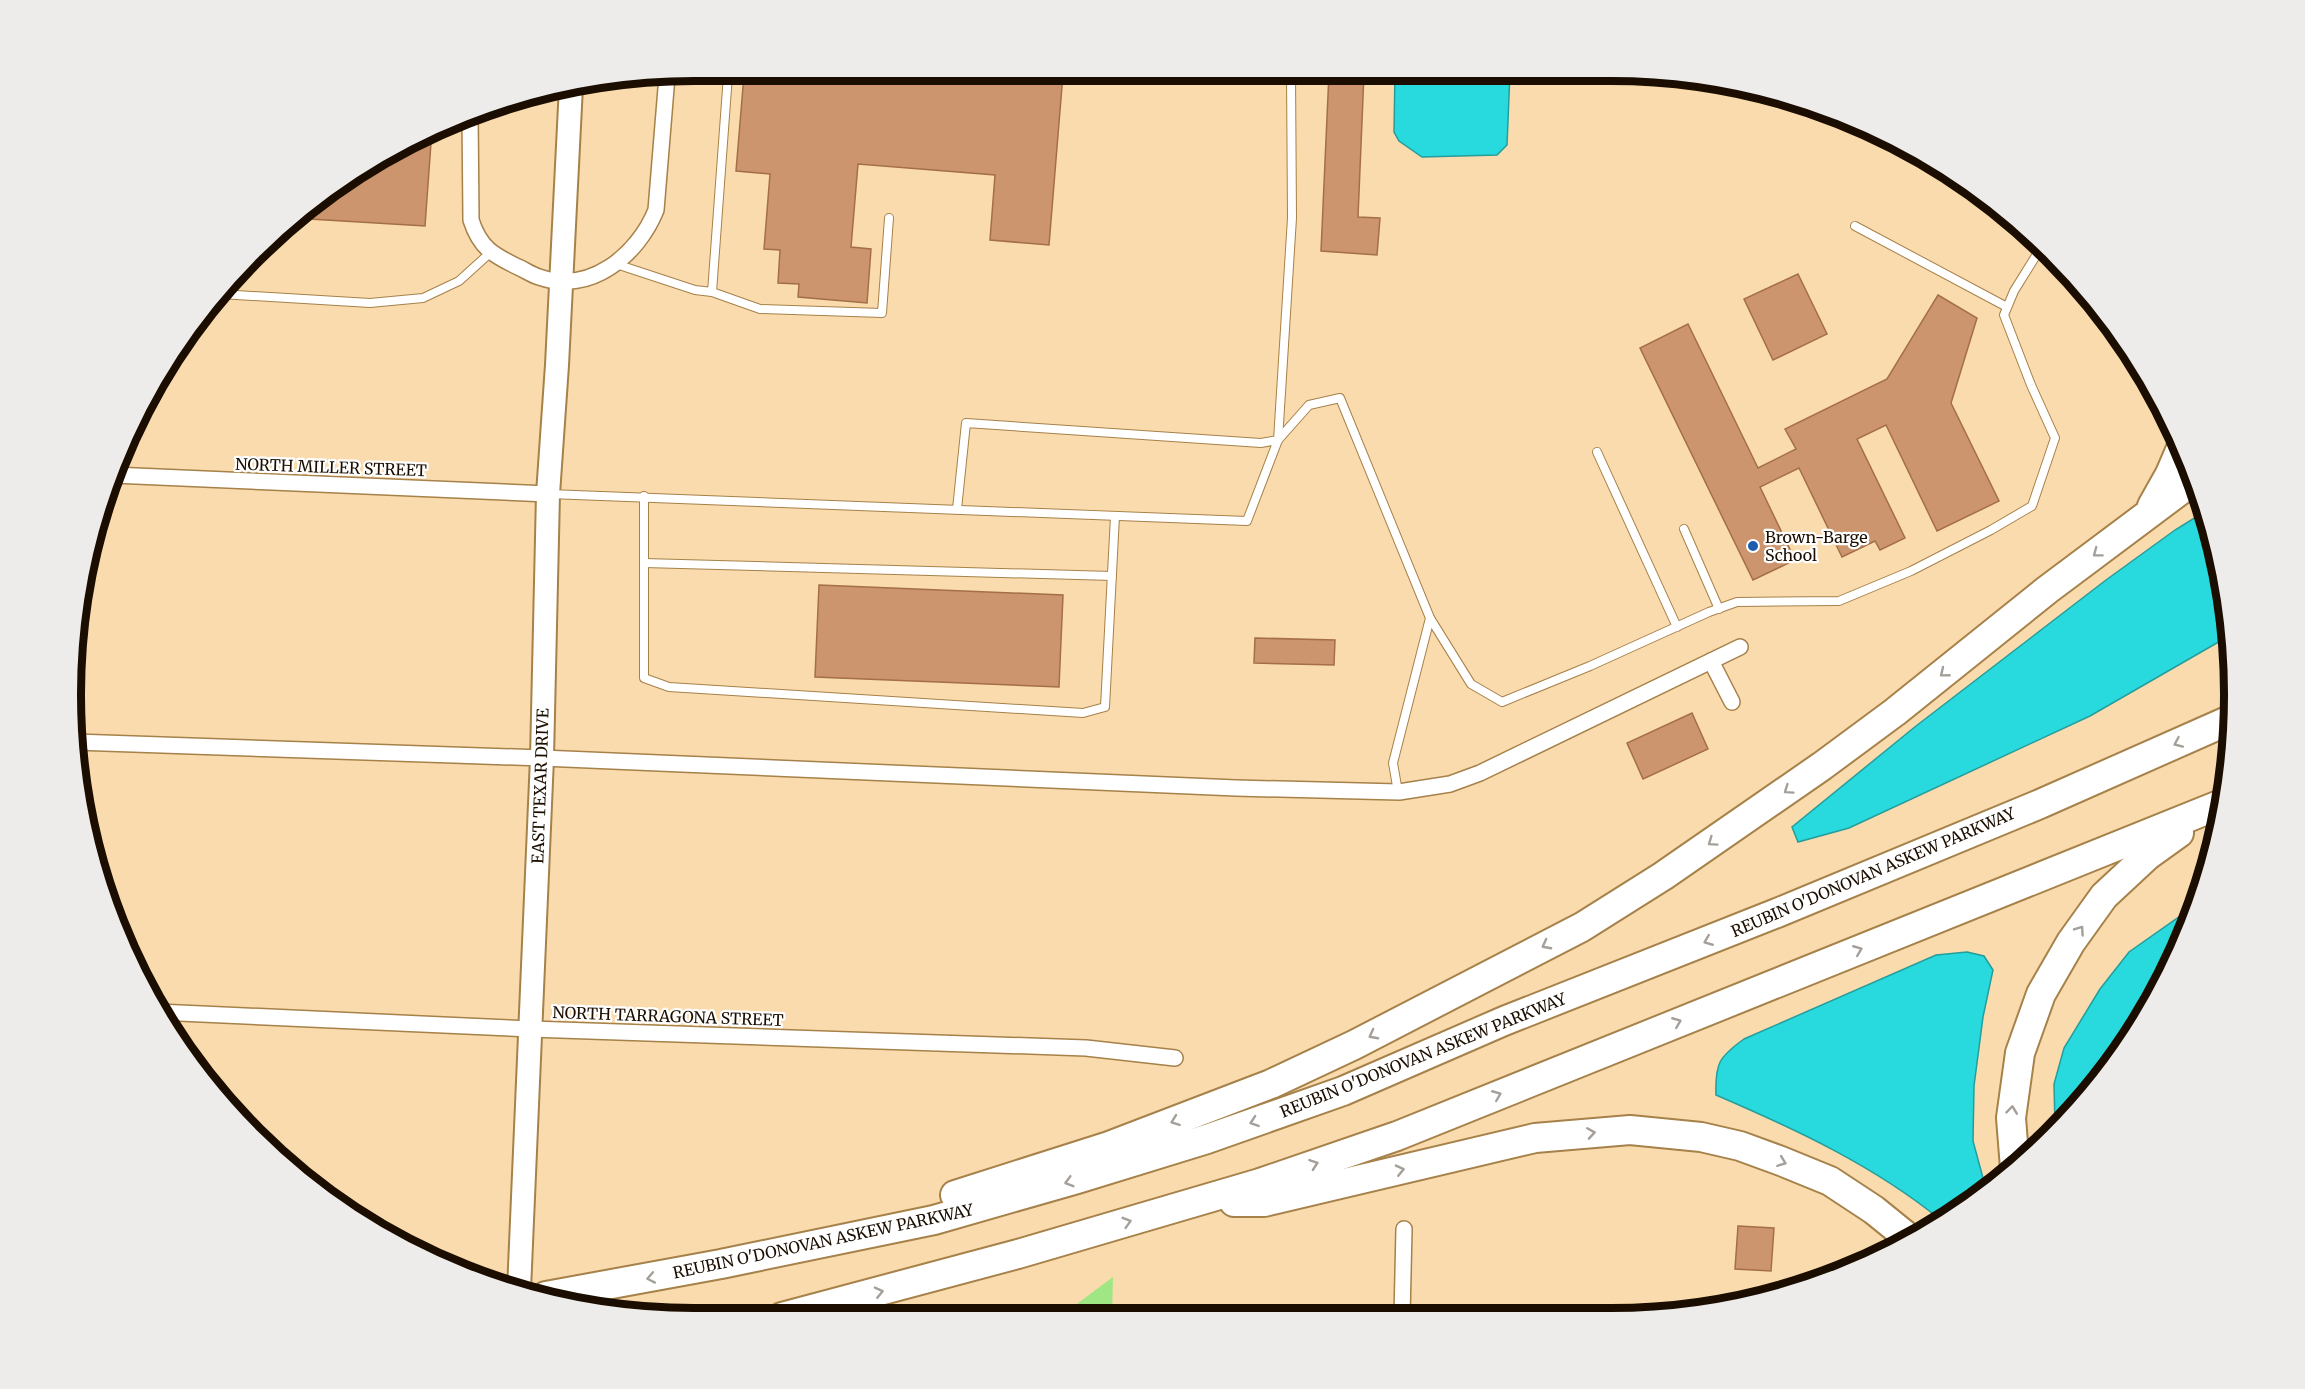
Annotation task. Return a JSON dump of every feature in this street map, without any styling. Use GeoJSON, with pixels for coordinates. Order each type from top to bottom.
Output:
{"type":"FeatureCollection","features":[{"type":"Feature","properties":{"kind":"highway"},"geometry":{"type":"LineString","coordinates":[[2144,518],[2176,459]]}},
{"type":"Feature","properties":{"kind":"highway"},"geometry":{"type":"LineString","coordinates":[[791,1250],[1109,1146],[1271,1084],[1354,1046],[1582,927],[1663,876],[1841,752],[1895,712],[2047,590],[2187,486]]}},
{"type":"Feature","properties":{"kind":"highway","name":"REUBIN O'DONOVAN ASKEW PARKWAY"},"geometry":{"type":"LineString","coordinates":[[564,1294],[934,1220],[1077,1179],[1207,1138],[1343,1091],[1504,1021],[1887,868],[2223,723]]}},
{"type":"Feature","properties":{"kind":"highway"},"geometry":{"type":"LineString","coordinates":[[816,1308],[1008,1257],[1260,1183],[1397,1136],[2213,811]]}},
{"type":"Feature","properties":{"kind":"highway"},"geometry":{"type":"LineString","coordinates":[[2015,1156],[2011,1118],[2020,1053],[2041,994],[2072,942],[2104,896],[2147,856],[2212,813]]}},
{"type":"Feature","properties":{"kind":"highway"},"geometry":{"type":"LineString","coordinates":[[1198,1201],[1264,1202],[1535,1138],[1630,1130],[1701,1137],[1740,1146],[1781,1161],[1830,1180],[1874,1210],[1903,1234]]}},
{"type":"Feature","properties":{"kind":"main road","name":"EAST TEXAR DRIVE"},"geometry":{"type":"LineString","coordinates":[[519,1282],[542,758],[548,494],[571,94]]}},
{"type":"Feature","properties":{"kind":"street"},"geometry":{"type":"LineString","coordinates":[[470,124],[471,220],[484,247],[540,278],[561,281],[578,280],[599,274],[616,264],[650,225],[656,210],[667,82]]}},
{"type":"Feature","properties":{"kind":"street","name":"NORTH MILLER STREET"},"geometry":{"type":"LineString","coordinates":[[122,475],[548,494]]}},
{"type":"Feature","properties":{"kind":"street"},"geometry":{"type":"LineString","coordinates":[[83,742],[1398,792],[1450,783],[1480,773],[1740,647]]}},
{"type":"Feature","properties":{"kind":"street"},"geometry":{"type":"LineString","coordinates":[[1711,661],[1732,702]]}},
{"type":"Feature","properties":{"kind":"street","name":"NORTH TARRAGONA STREET"},"geometry":{"type":"LineString","coordinates":[[170,1013],[531,1029],[1086,1048],[1175,1058]]}},
{"type":"Feature","properties":{"kind":"street"},"geometry":{"type":"LineString","coordinates":[[1402,1308],[1404,1229]]}},
{"type":"Feature","properties":{"kind":"lane"},"geometry":{"type":"LineString","coordinates":[[712,292],[728,81]]}},
{"type":"Feature","properties":{"kind":"lane"},"geometry":{"type":"LineString","coordinates":[[548,494],[1247,521],[1278,440],[1292,218],[1291,81]]}},
{"type":"Feature","properties":{"kind":"lane"},"geometry":{"type":"LineString","coordinates":[[616,264],[695,290],[712,292],[760,309],[882,314],[889,218]]}},
{"type":"Feature","properties":{"kind":"lane"},"geometry":{"type":"LineString","coordinates":[[1854,226],[2007,307]]}},
{"type":"Feature","properties":{"kind":"lane"},"geometry":{"type":"LineString","coordinates":[[229,295],[370,303],[423,298],[459,281],[491,252]]}},
{"type":"Feature","properties":{"kind":"lane"},"geometry":{"type":"LineString","coordinates":[[957,509],[966,423],[1261,443],[1278,440],[1309,405],[1340,398],[1430,618],[1471,684],[1502,702],[1737,603],[1839,600],[1911,571],[2032,506],[2055,438],[2031,386],[2004,315],[2013,291],[2037,254]]}},
{"type":"Feature","properties":{"kind":"lane"},"geometry":{"type":"LineString","coordinates":[[1598,452],[1677,627]]}},
{"type":"Feature","properties":{"kind":"lane"},"geometry":{"type":"LineString","coordinates":[[644,496],[644,678],[669,687],[1083,713],[1105,707],[1114,516]]}},
{"type":"Feature","properties":{"kind":"lane"},"geometry":{"type":"LineString","coordinates":[[1684,529],[1719,609]]}},
{"type":"Feature","properties":{"kind":"lane"},"geometry":{"type":"LineString","coordinates":[[644,563],[1112,576]]}},
{"type":"Feature","properties":{"kind":"lane"},"geometry":{"type":"LineString","coordinates":[[1398,792],[1393,763],[1430,618]]}},
{"type":"Feature","properties":{"kind":"green space"},"geometry":{"type":"Polygon","coordinates":[[[1113,1277],[1112,1308],[1071,1308],[1113,1277]]]}},
{"type":"Feature","properties":{"kind":"water"},"geometry":{"type":"Polygon","coordinates":[[[1395,81],[1510,81],[1507,145],[1497,155],[1422,157],[1399,141],[1394,132],[1395,81]]]}},
{"type":"Feature","properties":{"kind":"water"},"geometry":{"type":"Polygon","coordinates":[[[2197,516],[2212,575],[2222,640],[2090,716],[1849,828],[1798,842],[1792,827],[1916,726],[2175,530],[2197,516]]]}},
{"type":"Feature","properties":{"kind":"water"},"geometry":{"type":"Polygon","coordinates":[[[2182,914],[2161,966],[2121,1035],[2072,1099],[2055,1117],[2054,1084],[2064,1048],[2100,989],[2129,952],[2182,914]]]}},
{"type":"Feature","properties":{"kind":"water"},"geometry":{"type":"Polygon","coordinates":[[[1967,952],[1984,956],[1993,970],[1983,1017],[1974,1086],[1973,1141],[1984,1181],[1951,1205],[1934,1215],[1890,1183],[1834,1150],[1716,1095],[1716,1075],[1720,1062],[1744,1039],[1936,955],[1967,952]]]}},
{"type":"Feature","properties":{"kind":"building"},"geometry":{"type":"Polygon","coordinates":[[[744,81],[1062,81],[1049,245],[990,240],[995,175],[858,164],[851,247],[871,249],[867,303],[798,297],[799,284],[778,283],[780,250],[764,249],[770,174],[736,171],[744,81]]]}},
{"type":"Feature","properties":{"kind":"building"},"geometry":{"type":"Polygon","coordinates":[[[1329,81],[1364,81],[1358,217],[1380,218],[1377,255],[1321,251],[1329,81]]]}},
{"type":"Feature","properties":{"kind":"building"},"geometry":{"type":"Polygon","coordinates":[[[431,140],[425,226],[308,219],[354,184],[431,140]]]}},
{"type":"Feature","properties":{"kind":"building"},"geometry":{"type":"Polygon","coordinates":[[[1798,274],[1827,334],[1773,360],[1744,299],[1798,274]]]}},
{"type":"Feature","properties":{"kind":"building"},"geometry":{"type":"Polygon","coordinates":[[[1938,295],[1977,318],[1951,403],[1999,501],[1937,531],[1886,425],[1857,439],[1905,538],[1880,550],[1875,541],[1842,557],[1799,468],[1760,487],[1795,560],[1753,580],[1640,348],[1688,324],[1758,468],[1796,449],[1785,429],[1887,379],[1938,295]]]}},
{"type":"Feature","properties":{"kind":"building"},"geometry":{"type":"Polygon","coordinates":[[[819,585],[1063,595],[1059,687],[815,677],[819,585]]]}},
{"type":"Feature","properties":{"kind":"building"},"geometry":{"type":"Polygon","coordinates":[[[1255,638],[1335,640],[1334,665],[1254,663],[1255,638]]]}},
{"type":"Feature","properties":{"kind":"building"},"geometry":{"type":"Polygon","coordinates":[[[1692,713],[1708,749],[1643,779],[1627,743],[1692,713]]]}},
{"type":"Feature","properties":{"kind":"building"},"geometry":{"type":"Polygon","coordinates":[[[1738,1226],[1774,1228],[1771,1271],[1735,1269],[1738,1226]]]}},
{"type":"Feature","properties":{"kind":"place","name":"Brown-Barge School"},"geometry":{"type":"Point","coordinates":[1753,546]}}]}
